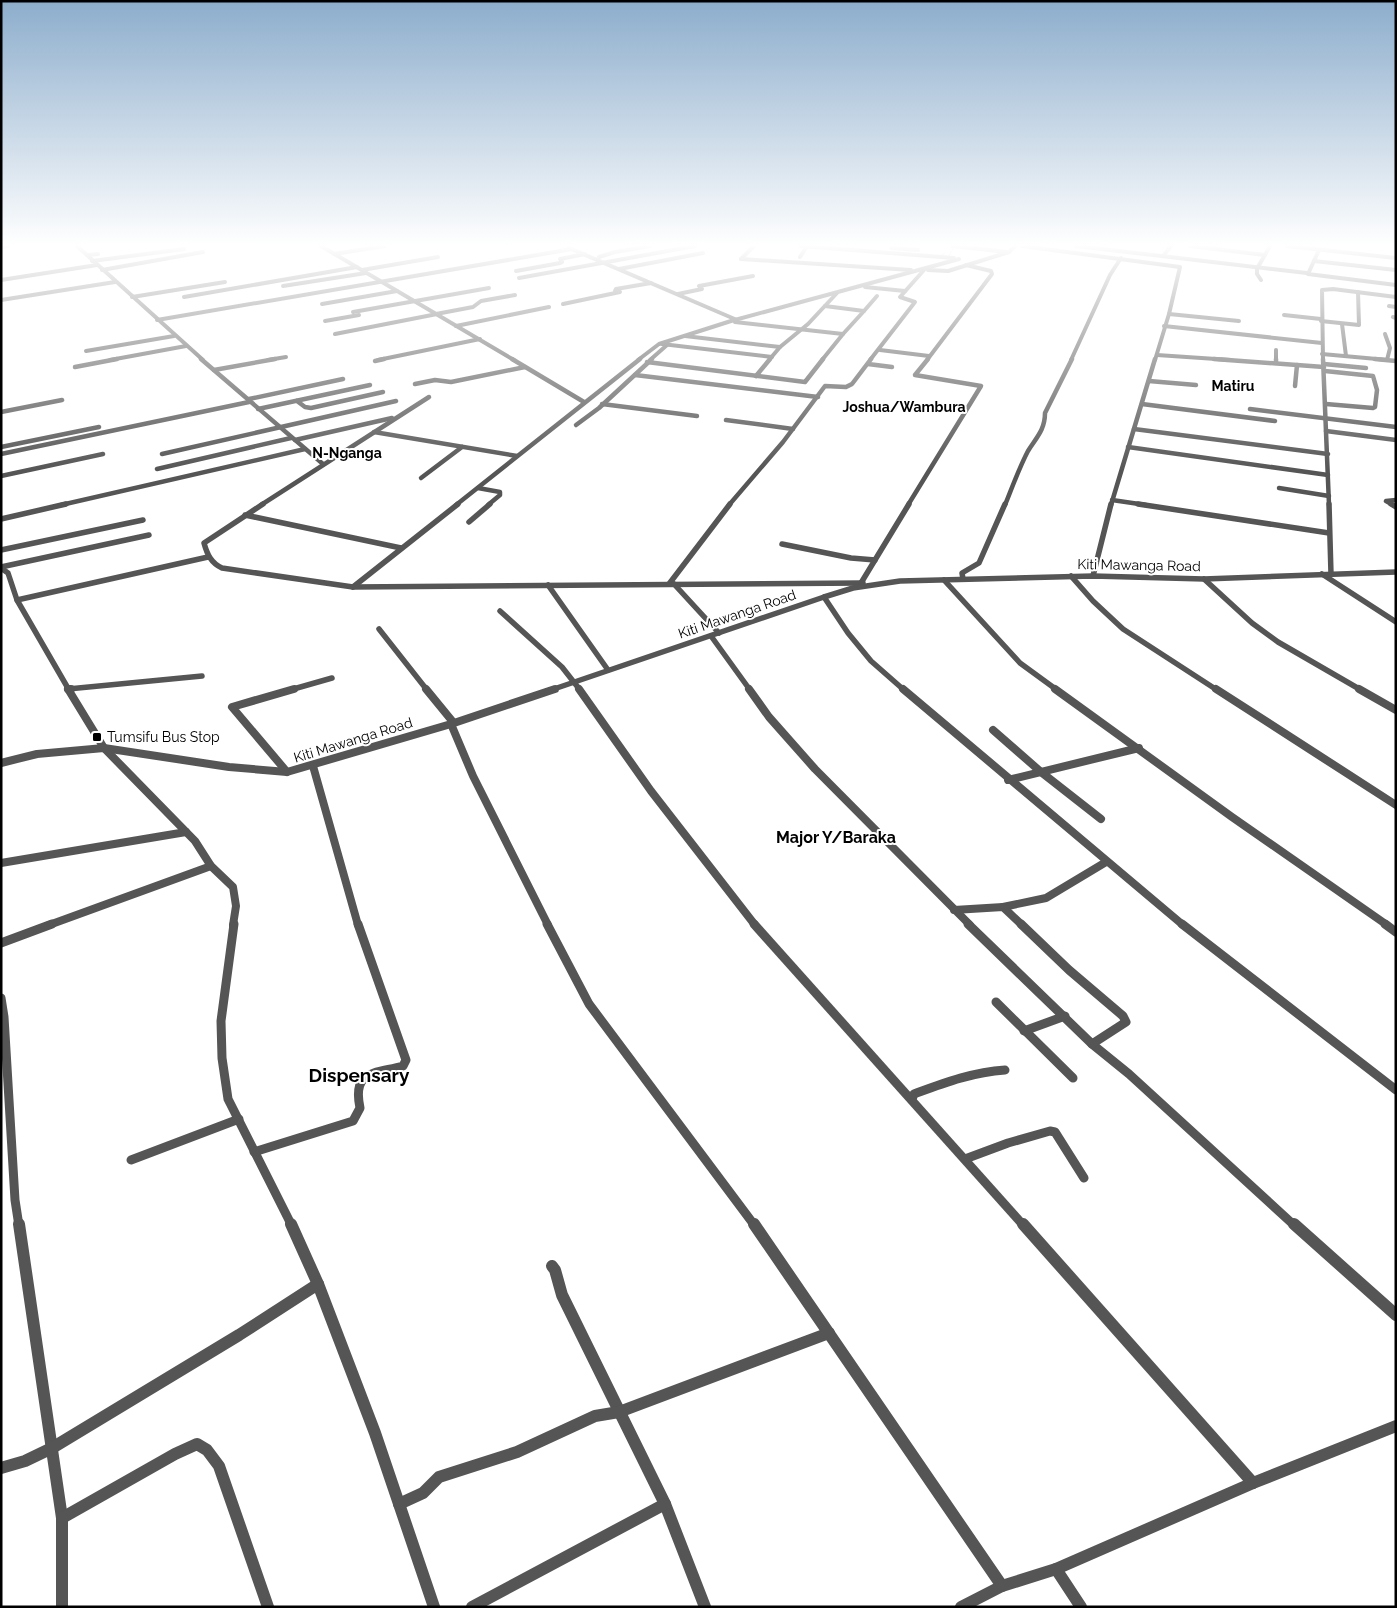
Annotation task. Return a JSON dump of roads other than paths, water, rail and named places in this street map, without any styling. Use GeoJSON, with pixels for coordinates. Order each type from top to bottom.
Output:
{"type":"FeatureCollection","features":[{"type":"Feature","properties":{"kind":"street"},"geometry":{"type":"LineString","coordinates":[[158,321],[323,464]]}},
{"type":"Feature","properties":{"kind":"street"},"geometry":{"type":"LineString","coordinates":[[335,334],[401,321]]}},
{"type":"Feature","properties":{"kind":"street"},"geometry":{"type":"LineString","coordinates":[[448,321],[584,402]]}},
{"type":"Feature","properties":{"kind":"street"},"geometry":{"type":"LineString","coordinates":[[456,326],[479,321]]}},
{"type":"Feature","properties":{"kind":"street"},"geometry":{"type":"LineString","coordinates":[[731,321],[843,334]]}},
{"type":"Feature","properties":{"kind":"street"},"geometry":{"type":"LineString","coordinates":[[353,587],[659,344],[731,321]]}},
{"type":"Feature","properties":{"kind":"street"},"geometry":{"type":"LineString","coordinates":[[756,376],[780,347],[809,321]]}},
{"type":"Feature","properties":{"kind":"street"},"geometry":{"type":"LineString","coordinates":[[648,362],[805,382],[855,321]]}},
{"type":"Feature","properties":{"kind":"street"},"geometry":{"type":"LineString","coordinates":[[672,584],[687,559],[748,481],[755,476],[818,398],[825,386],[846,387],[852,384],[901,321]]}},
{"type":"Feature","properties":{"kind":"street"},"geometry":{"type":"LineString","coordinates":[[861,583],[981,386],[915,375],[958,321]]}},
{"type":"Feature","properties":{"kind":"street"},"geometry":{"type":"LineString","coordinates":[[963,579],[962,573],[978,563],[1029,450],[1037,440],[1045,420],[1045,413],[1089,321]]}},
{"type":"Feature","properties":{"kind":"street"},"geometry":{"type":"LineString","coordinates":[[1093,576],[1112,500],[1166,321]]}},
{"type":"Feature","properties":{"kind":"street"},"geometry":{"type":"LineString","coordinates":[[1321,321],[1328,454],[1330,574]]}},
{"type":"Feature","properties":{"kind":"street"},"geometry":{"type":"LineString","coordinates":[[1326,321],[1358,325],[1360,321]]}},
{"type":"Feature","properties":{"kind":"street"},"geometry":{"type":"LineString","coordinates":[[1342,324],[1346,356]]}},
{"type":"Feature","properties":{"kind":"street"},"geometry":{"type":"LineString","coordinates":[[1164,326],[1322,343]]}},
{"type":"Feature","properties":{"kind":"street"},"geometry":{"type":"LineString","coordinates":[[1385,334],[1393,348],[1387,360]]}},
{"type":"Feature","properties":{"kind":"street"},"geometry":{"type":"LineString","coordinates":[[86,351],[174,336]]}},
{"type":"Feature","properties":{"kind":"street"},"geometry":{"type":"LineString","coordinates":[[682,336],[780,347]]}},
{"type":"Feature","properties":{"kind":"street"},"geometry":{"type":"LineString","coordinates":[[375,361],[480,339]]}},
{"type":"Feature","properties":{"kind":"street"},"geometry":{"type":"LineString","coordinates":[[659,344],[772,357]]}},
{"type":"Feature","properties":{"kind":"street"},"geometry":{"type":"LineString","coordinates":[[576,425],[667,345]]}},
{"type":"Feature","properties":{"kind":"street"},"geometry":{"type":"LineString","coordinates":[[75,367],[186,346]]}},
{"type":"Feature","properties":{"kind":"street"},"geometry":{"type":"LineString","coordinates":[[880,350],[929,356]]}},
{"type":"Feature","properties":{"kind":"street"},"geometry":{"type":"LineString","coordinates":[[1276,350],[1276,363]]}},
{"type":"Feature","properties":{"kind":"street"},"geometry":{"type":"LineString","coordinates":[[1322,354],[1396,361]]}},
{"type":"Feature","properties":{"kind":"street"},"geometry":{"type":"LineString","coordinates":[[1157,355],[1324,367],[1366,368]]}},
{"type":"Feature","properties":{"kind":"street"},"geometry":{"type":"LineString","coordinates":[[214,370],[286,357]]}},
{"type":"Feature","properties":{"kind":"street"},"geometry":{"type":"LineString","coordinates":[[868,364],[892,367]]}},
{"type":"Feature","properties":{"kind":"street"},"geometry":{"type":"LineString","coordinates":[[1295,386],[1297,365]]}},
{"type":"Feature","properties":{"kind":"street"},"geometry":{"type":"LineString","coordinates":[[415,384],[435,380],[451,382],[525,367]]}},
{"type":"Feature","properties":{"kind":"street"},"geometry":{"type":"LineString","coordinates":[[1324,367],[1373,376],[1377,390],[1375,407],[1373,408],[1326,404]]}},
{"type":"Feature","properties":{"kind":"street"},"geometry":{"type":"LineString","coordinates":[[635,375],[818,398]]}},
{"type":"Feature","properties":{"kind":"street"},"geometry":{"type":"LineString","coordinates":[[1,454],[249,401],[342,379]]}},
{"type":"Feature","properties":{"kind":"street"},"geometry":{"type":"LineString","coordinates":[[1149,381],[1196,386]]}},
{"type":"Feature","properties":{"kind":"street"},"geometry":{"type":"LineString","coordinates":[[258,409],[370,385]]}},
{"type":"Feature","properties":{"kind":"street"},"geometry":{"type":"LineString","coordinates":[[297,401],[310,408],[383,392]]}},
{"type":"Feature","properties":{"kind":"street"},"geometry":{"type":"LineString","coordinates":[[429,397],[204,543],[208,557],[217,566],[222,568],[353,587],[880,582]]}},
{"type":"Feature","properties":{"kind":"street"},"geometry":{"type":"LineString","coordinates":[[1,412],[62,400]]}},
{"type":"Feature","properties":{"kind":"street"},"geometry":{"type":"LineString","coordinates":[[162,454],[396,401]]}},
{"type":"Feature","properties":{"kind":"street"},"geometry":{"type":"LineString","coordinates":[[602,404],[697,416]]}},
{"type":"Feature","properties":{"kind":"street"},"geometry":{"type":"LineString","coordinates":[[1142,404],[1275,421]]}},
{"type":"Feature","properties":{"kind":"street"},"geometry":{"type":"LineString","coordinates":[[1250,409],[1396,428]]}},
{"type":"Feature","properties":{"kind":"street"},"geometry":{"type":"LineString","coordinates":[[157,469],[398,417]]}},
{"type":"Feature","properties":{"kind":"street"},"geometry":{"type":"LineString","coordinates":[[726,420],[793,429]]}},
{"type":"Feature","properties":{"kind":"street"},"geometry":{"type":"LineString","coordinates":[[360,425],[373,432],[517,456]]}},
{"type":"Feature","properties":{"kind":"street"},"geometry":{"type":"LineString","coordinates":[[1,447],[100,427]]}},
{"type":"Feature","properties":{"kind":"street"},"geometry":{"type":"LineString","coordinates":[[1134,428],[1328,454]]}},
{"type":"Feature","properties":{"kind":"street"},"geometry":{"type":"LineString","coordinates":[[1326,431],[1396,440]]}},
{"type":"Feature","properties":{"kind":"street"},"geometry":{"type":"LineString","coordinates":[[421,478],[462,447]]}},
{"type":"Feature","properties":{"kind":"street"},"geometry":{"type":"LineString","coordinates":[[1128,447],[1328,475]]}},
{"type":"Feature","properties":{"kind":"street"},"geometry":{"type":"LineString","coordinates":[[1,519],[305,449]]}},
{"type":"Feature","properties":{"kind":"street"},"geometry":{"type":"LineString","coordinates":[[1,476],[103,454]]}},
{"type":"Feature","properties":{"kind":"street"},"geometry":{"type":"LineString","coordinates":[[469,522],[500,495],[500,492],[478,488]]}},
{"type":"Feature","properties":{"kind":"street"},"geometry":{"type":"LineString","coordinates":[[1279,488],[1329,496]]}},
{"type":"Feature","properties":{"kind":"street"},"geometry":{"type":"LineString","coordinates":[[1112,500],[1329,533]]}},
{"type":"Feature","properties":{"kind":"street"},"geometry":{"type":"LineString","coordinates":[[1396,500],[1386,501],[1396,507]]}},
{"type":"Feature","properties":{"kind":"street"},"geometry":{"type":"LineString","coordinates":[[245,515],[401,548]]}},
{"type":"Feature","properties":{"kind":"street"},"geometry":{"type":"LineString","coordinates":[[1,550],[143,520]]}},
{"type":"Feature","properties":{"kind":"street"},"geometry":{"type":"LineString","coordinates":[[149,535],[1,567],[17,600],[104,748],[195,841],[211,866],[233,887],[236,906],[221,1021],[221,1042],[228,1099],[254,1152],[286,1210],[318,1284],[399,1504],[434,1607]]}},
{"type":"Feature","properties":{"kind":"street"},"geometry":{"type":"LineString","coordinates":[[782,544],[851,558],[875,560]]}},
{"type":"Feature","properties":{"kind":"street"},"geometry":{"type":"LineString","coordinates":[[17,600],[208,557]]}},
{"type":"Feature","properties":{"kind":"street","name":"Kiti Mawanga Road"},"geometry":{"type":"LineString","coordinates":[[1,763],[37,754],[104,748],[230,767],[288,772],[452,723],[824,597],[880,582],[1071,576],[1204,579],[1320,573],[1396,572]]}},
{"type":"Feature","properties":{"kind":"street"},"geometry":{"type":"LineString","coordinates":[[1320,573],[1396,622]]}},
{"type":"Feature","properties":{"kind":"street"},"geometry":{"type":"LineString","coordinates":[[1071,576],[1093,602],[1123,629],[1396,805]]}},
{"type":"Feature","properties":{"kind":"street"},"geometry":{"type":"LineString","coordinates":[[1204,579],[1252,623],[1278,642],[1396,710]]}},
{"type":"Feature","properties":{"kind":"street"},"geometry":{"type":"LineString","coordinates":[[944,580],[1020,663],[1318,879],[1396,932]]}},
{"type":"Feature","properties":{"kind":"street"},"geometry":{"type":"LineString","coordinates":[[672,584],[715,634],[769,717],[815,769],[954,910],[1092,1044],[1129,1074],[1276,1209],[1396,1315]]}},
{"type":"Feature","properties":{"kind":"street"},"geometry":{"type":"LineString","coordinates":[[548,585],[608,670]]}},
{"type":"Feature","properties":{"kind":"street"},"geometry":{"type":"LineString","coordinates":[[824,597],[848,633],[871,661],[1008,780],[1170,915],[1396,1090]]}},
{"type":"Feature","properties":{"kind":"street"},"geometry":{"type":"LineString","coordinates":[[500,612],[562,667],[651,791],[766,939],[965,1159],[1253,1483]]}},
{"type":"Feature","properties":{"kind":"street"},"geometry":{"type":"LineString","coordinates":[[379,629],[452,723],[473,776],[515,862],[589,1004],[761,1234],[1002,1586]]}},
{"type":"Feature","properties":{"kind":"street"},"geometry":{"type":"LineString","coordinates":[[68,689],[202,676]]}},
{"type":"Feature","properties":{"kind":"street"},"geometry":{"type":"LineString","coordinates":[[288,772],[232,707],[332,678]]}},
{"type":"Feature","properties":{"kind":"street"},"geometry":{"type":"LineString","coordinates":[[993,730],[1041,772],[1101,819]]}},
{"type":"Feature","properties":{"kind":"street"},"geometry":{"type":"LineString","coordinates":[[1008,780],[1139,748]]}},
{"type":"Feature","properties":{"kind":"street"},"geometry":{"type":"LineString","coordinates":[[254,1152],[353,1120],[360,1108],[357,1094],[360,1080],[366,1076],[403,1066],[406,1060],[351,905],[313,766]]}},
{"type":"Feature","properties":{"kind":"street"},"geometry":{"type":"LineString","coordinates":[[1,863],[186,832]]}},
{"type":"Feature","properties":{"kind":"street"},"geometry":{"type":"LineString","coordinates":[[954,910],[1003,907],[1046,898],[1106,862]]}},
{"type":"Feature","properties":{"kind":"street"},"geometry":{"type":"LineString","coordinates":[[1,943],[211,866]]}},
{"type":"Feature","properties":{"kind":"street"},"geometry":{"type":"LineString","coordinates":[[1003,907],[1069,970],[1123,1016],[1126,1022],[1092,1044]]}},
{"type":"Feature","properties":{"kind":"street"},"geometry":{"type":"LineString","coordinates":[[1,998],[4,1017],[15,1200],[62,1518],[62,1607]]}},
{"type":"Feature","properties":{"kind":"street"},"geometry":{"type":"LineString","coordinates":[[996,1002],[1073,1078]]}},
{"type":"Feature","properties":{"kind":"street"},"geometry":{"type":"LineString","coordinates":[[1024,1031],[1065,1016]]}},
{"type":"Feature","properties":{"kind":"street"},"geometry":{"type":"LineString","coordinates":[[912,1100],[914,1094],[946,1082],[996,1070],[1005,1070]]}},
{"type":"Feature","properties":{"kind":"street"},"geometry":{"type":"LineString","coordinates":[[130,1160],[239,1119]]}},
{"type":"Feature","properties":{"kind":"street"},"geometry":{"type":"LineString","coordinates":[[965,1159],[1008,1143],[1050,1131],[1055,1132],[1084,1178]]}},
{"type":"Feature","properties":{"kind":"street"},"geometry":{"type":"LineString","coordinates":[[552,1266],[555,1270],[562,1295],[665,1504],[706,1607]]}},
{"type":"Feature","properties":{"kind":"street"},"geometry":{"type":"LineString","coordinates":[[1,1468],[52,1448],[239,1335],[318,1284]]}},
{"type":"Feature","properties":{"kind":"street"},"geometry":{"type":"LineString","coordinates":[[399,1504],[423,1493],[439,1477],[517,1452],[595,1416],[619,1412],[829,1333]]}},
{"type":"Feature","properties":{"kind":"street"},"geometry":{"type":"LineString","coordinates":[[961,1607],[1002,1586],[1056,1569],[1253,1483],[1394,1430]]}},
{"type":"Feature","properties":{"kind":"street"},"geometry":{"type":"LineString","coordinates":[[62,1518],[174,1454],[197,1444],[207,1450],[219,1466],[268,1607]]}},
{"type":"Feature","properties":{"kind":"street"},"geometry":{"type":"LineString","coordinates":[[472,1607],[665,1504]]}},
{"type":"Feature","properties":{"kind":"street"},"geometry":{"type":"LineString","coordinates":[[1056,1569],[1081,1607]]}},
{"type":"Feature","properties":{"kind":"place","name":"Tumsifu Bus Stop"},"geometry":{"type":"Point","coordinates":[97,737]}},
{"type":"Feature","properties":{"kind":"district","name":"Matiru"},"geometry":{"type":"Point","coordinates":[1233,386]}},
{"type":"Feature","properties":{"kind":"district","name":"Joshua/Wambura"},"geometry":{"type":"Point","coordinates":[904,407]}},
{"type":"Feature","properties":{"kind":"district","name":"N-Nganga"},"geometry":{"type":"Point","coordinates":[347,453]}},
{"type":"Feature","properties":{"kind":"district","name":"Major Y/Baraka"},"geometry":{"type":"Point","coordinates":[836,837]}},
{"type":"Feature","properties":{"kind":"district","name":"Dispensary"},"geometry":{"type":"Point","coordinates":[359,1075]}}]}
